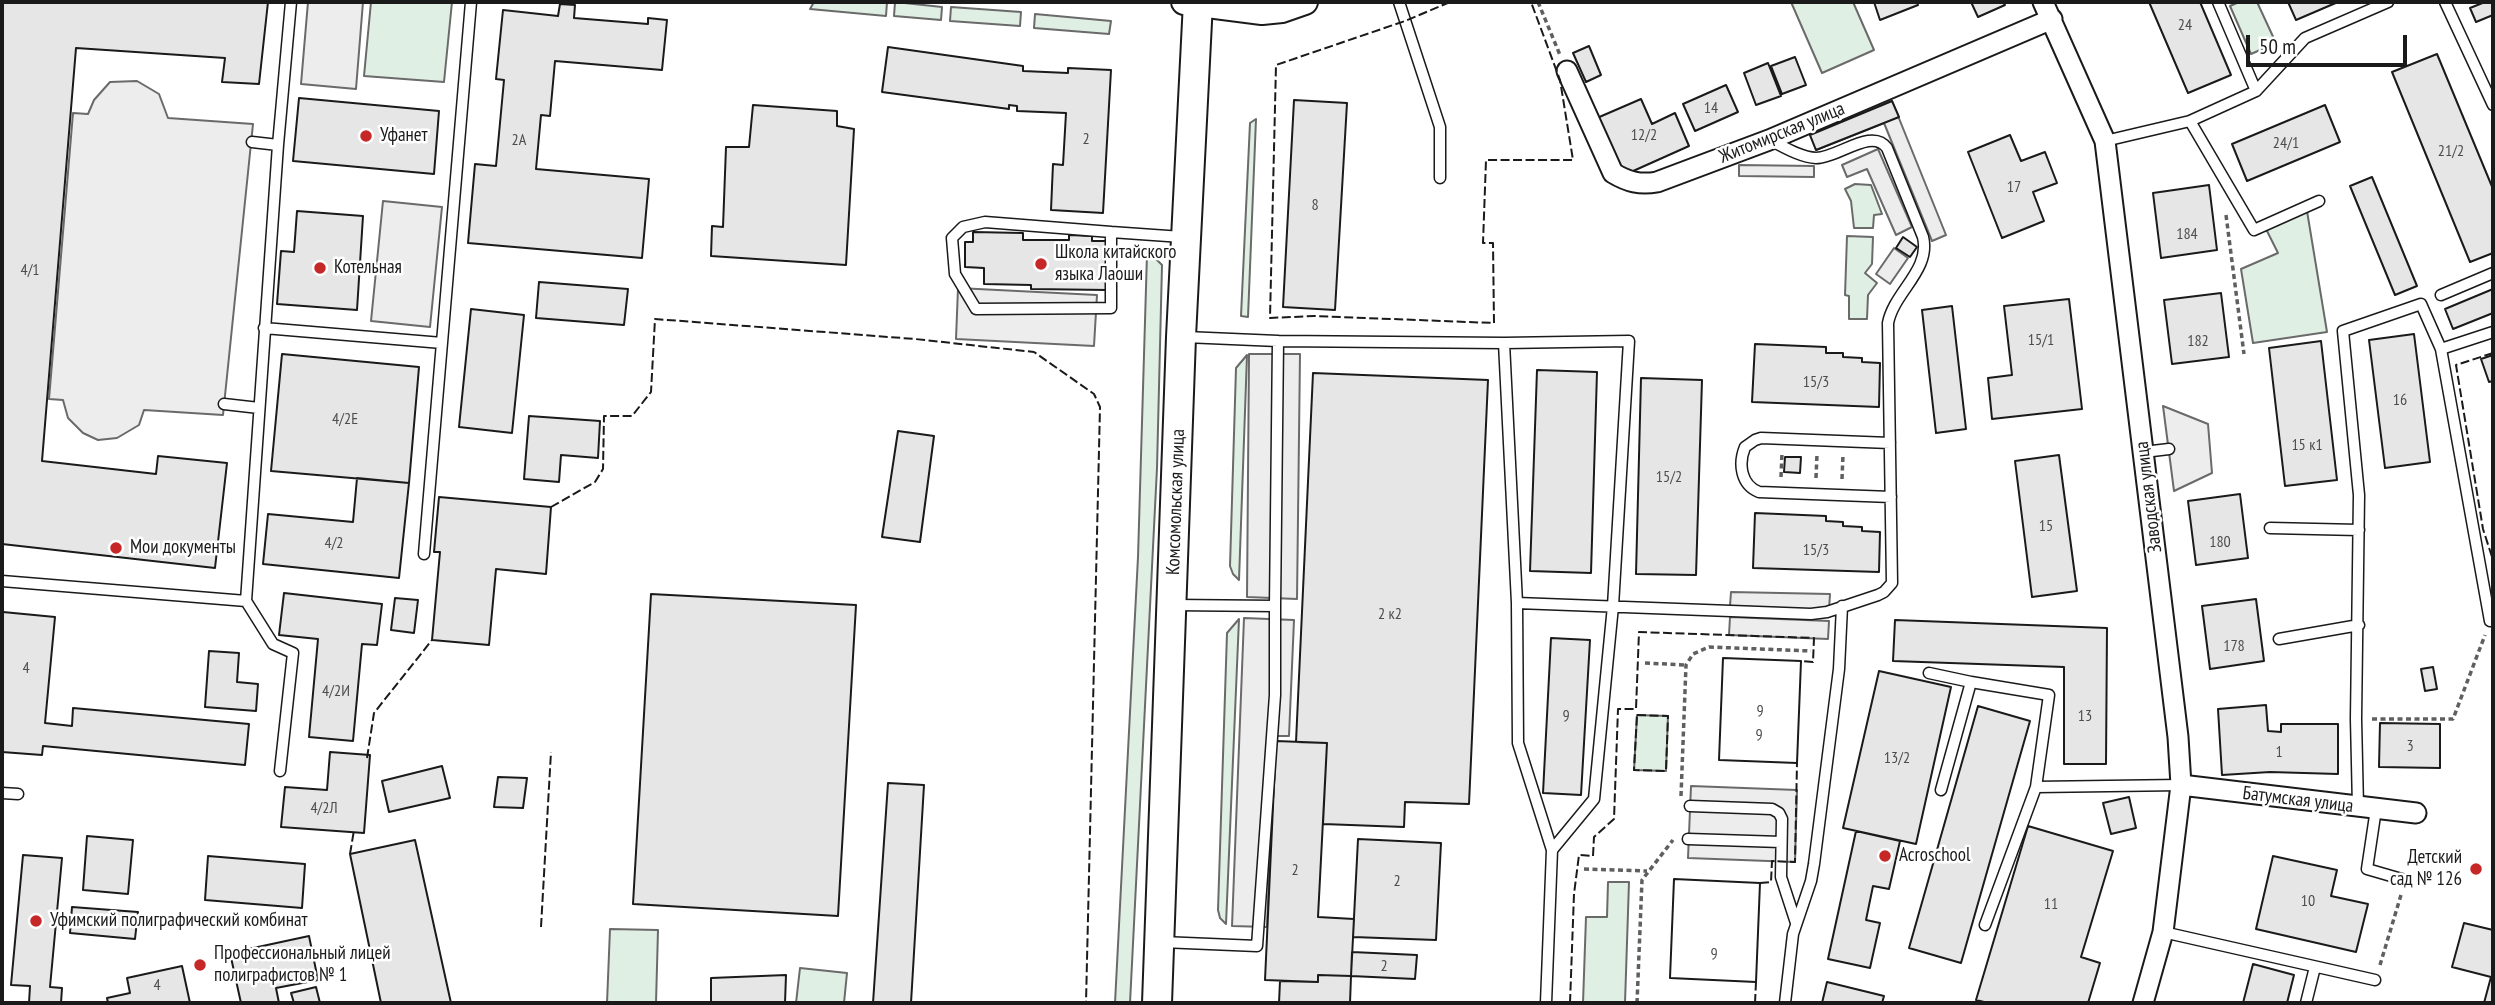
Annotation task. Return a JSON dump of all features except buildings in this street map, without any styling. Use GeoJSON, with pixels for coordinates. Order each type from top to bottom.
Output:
{"type":"FeatureCollection","features":[{"type":"Feature","properties":{"kind":"main road","name":"Комсомольская улица"},"geometry":{"type":"LineString","coordinates":[[1157,1003],[1193,2]]}},
{"type":"Feature","properties":{"kind":"street"},"geometry":{"type":"LineString","coordinates":[[1193,2],[1262,12],[1282,10],[1305,2]]}},
{"type":"Feature","properties":{"kind":"street","name":"Житомирская улица"},"geometry":{"type":"LineString","coordinates":[[1567,71],[1613,173],[1626,181],[1657,182],[1769,140],[2047,11]]}},
{"type":"Feature","properties":{"kind":"street","name":"Заводская улица"},"geometry":{"type":"LineString","coordinates":[[2047,11],[2105,141],[2178,737],[2181,785],[2163,932],[2143,1003]]}},
{"type":"Feature","properties":{"kind":"street","name":"Батумская улица"},"geometry":{"type":"LineString","coordinates":[[2181,785],[2416,813]]}},
{"type":"Feature","properties":{"kind":"lane"},"geometry":{"type":"LineString","coordinates":[[280,771],[293,653],[273,644],[246,601],[264,328],[291,2]]}},
{"type":"Feature","properties":{"kind":"lane"},"geometry":{"type":"LineString","coordinates":[[424,554],[471,2]]}},
{"type":"Feature","properties":{"kind":"lane"},"geometry":{"type":"LineString","coordinates":[[1399,2],[1440,127],[1440,178]]}},
{"type":"Feature","properties":{"kind":"lane"},"geometry":{"type":"LineString","coordinates":[[2218,2],[2256,91]]}},
{"type":"Feature","properties":{"kind":"lane"},"geometry":{"type":"LineString","coordinates":[[2105,141],[2190,121],[2256,91],[2305,38],[2388,2]]}},
{"type":"Feature","properties":{"kind":"lane"},"geometry":{"type":"LineString","coordinates":[[2445,2],[2493,105]]}},
{"type":"Feature","properties":{"kind":"lane"},"geometry":{"type":"LineString","coordinates":[[2190,121],[2254,230],[2319,201]]}},
{"type":"Feature","properties":{"kind":"lane"},"geometry":{"type":"LineString","coordinates":[[1517,603],[1811,614],[1884,592],[1892,583],[1888,323],[1897,299],[1923,259],[1923,237],[1887,148],[1880,141],[1870,140],[1835,154],[1816,158],[1769,140]]}},
{"type":"Feature","properties":{"kind":"lane"},"geometry":{"type":"LineString","coordinates":[[252,142],[278,145]]}},
{"type":"Feature","properties":{"kind":"lane"},"geometry":{"type":"LineString","coordinates":[[1111,232],[1111,308],[976,309],[955,274],[952,238],[963,227],[985,222],[1186,237]]}},
{"type":"Feature","properties":{"kind":"lane"},"geometry":{"type":"LineString","coordinates":[[2441,295],[2493,273]]}},
{"type":"Feature","properties":{"kind":"lane"},"geometry":{"type":"LineString","coordinates":[[2405,880],[2367,869],[2367,808],[2356,719],[2359,495],[2343,331],[2421,303],[2441,349],[2490,621]]}},
{"type":"Feature","properties":{"kind":"lane"},"geometry":{"type":"LineString","coordinates":[[264,328],[442,343]]}},
{"type":"Feature","properties":{"kind":"lane"},"geometry":{"type":"LineString","coordinates":[[2441,349],[2493,332]]}},
{"type":"Feature","properties":{"kind":"lane"},"geometry":{"type":"LineString","coordinates":[[1181,337],[1278,341],[1629,341],[1613,606],[1594,799],[1552,850]]}},
{"type":"Feature","properties":{"kind":"lane"},"geometry":{"type":"LineString","coordinates":[[1160,942],[1257,946],[1275,695],[1278,341]]}},
{"type":"Feature","properties":{"kind":"lane"},"geometry":{"type":"LineString","coordinates":[[1504,342],[1517,603],[1518,743],[1552,850],[1546,1003]]}},
{"type":"Feature","properties":{"kind":"lane"},"geometry":{"type":"LineString","coordinates":[[224,404],[259,408]]}},
{"type":"Feature","properties":{"kind":"lane"},"geometry":{"type":"LineString","coordinates":[[1890,443],[1755,440],[1749,443],[1743,453],[1742,473],[1747,485],[1759,492],[1891,497]]}},
{"type":"Feature","properties":{"kind":"lane"},"geometry":{"type":"LineString","coordinates":[[2144,452],[2169,449]]}},
{"type":"Feature","properties":{"kind":"lane"},"geometry":{"type":"LineString","coordinates":[[2270,528],[2359,530]]}},
{"type":"Feature","properties":{"kind":"lane"},"geometry":{"type":"LineString","coordinates":[[2,581],[246,601]]}},
{"type":"Feature","properties":{"kind":"lane"},"geometry":{"type":"LineString","coordinates":[[1172,605],[1275,606]]}},
{"type":"Feature","properties":{"kind":"lane"},"geometry":{"type":"LineString","coordinates":[[1785,1003],[1792,939],[1813,873],[1839,669],[1842,606]]}},
{"type":"Feature","properties":{"kind":"lane"},"geometry":{"type":"LineString","coordinates":[[2279,639],[2359,625]]}},
{"type":"Feature","properties":{"kind":"lane"},"geometry":{"type":"LineString","coordinates":[[1929,673],[2049,695],[2036,787],[1985,925]]}},
{"type":"Feature","properties":{"kind":"lane"},"geometry":{"type":"LineString","coordinates":[[1941,790],[1971,682]]}},
{"type":"Feature","properties":{"kind":"lane"},"geometry":{"type":"LineString","coordinates":[[2036,787],[2181,785]]}},
{"type":"Feature","properties":{"kind":"lane"},"geometry":{"type":"LineString","coordinates":[[2,793],[18,794]]}},
{"type":"Feature","properties":{"kind":"lane"},"geometry":{"type":"LineString","coordinates":[[1685,806],[1776,810],[1782,819],[1781,877],[1796,923]]}},
{"type":"Feature","properties":{"kind":"lane"},"geometry":{"type":"LineString","coordinates":[[1688,839],[1781,842]]}},
{"type":"Feature","properties":{"kind":"lane"},"geometry":{"type":"LineString","coordinates":[[2163,932],[2375,980]]}},
{"type":"Feature","properties":{"kind":"lane"},"geometry":{"type":"LineString","coordinates":[[2306,1003],[2315,967]]}},
{"type":"Feature","properties":{"kind":"path"},"geometry":{"type":"LineString","coordinates":[[1538,2],[1567,71]]}},
{"type":"Feature","properties":{"kind":"path"},"geometry":{"type":"LineString","coordinates":[[2225,211],[2244,354]]}},
{"type":"Feature","properties":{"kind":"path"},"geometry":{"type":"LineString","coordinates":[[1780,493],[1782,439]]}},
{"type":"Feature","properties":{"kind":"path"},"geometry":{"type":"LineString","coordinates":[[1815,494],[1818,440]]}},
{"type":"Feature","properties":{"kind":"path"},"geometry":{"type":"LineString","coordinates":[[1842,495],[1844,442]]}},
{"type":"Feature","properties":{"kind":"path"},"geometry":{"type":"LineString","coordinates":[[2356,719],[2453,719],[2490,621]]}},
{"type":"Feature","properties":{"kind":"path"},"geometry":{"type":"LineString","coordinates":[[1685,806],[1686,665],[1693,654],[1709,647],[1811,651]]}},
{"type":"Feature","properties":{"kind":"path"},"geometry":{"type":"LineString","coordinates":[[1645,663],[1686,665]]}},
{"type":"Feature","properties":{"kind":"path"},"geometry":{"type":"LineString","coordinates":[[1637,1003],[1641,885],[1647,871],[1677,834]]}},
{"type":"Feature","properties":{"kind":"path"},"geometry":{"type":"LineString","coordinates":[[1584,869],[1647,871]]}},
{"type":"Feature","properties":{"kind":"path"},"geometry":{"type":"LineString","coordinates":[[2375,980],[2405,880]]}},
{"type":"Feature","properties":{"kind":"green space"},"geometry":{"type":"Polygon","coordinates":[[[371,2],[452,2],[444,82],[364,76],[371,2]]]}},
{"type":"Feature","properties":{"kind":"green space"},"geometry":{"type":"Polygon","coordinates":[[[814,2],[887,2],[886,16],[810,9],[814,2]]]}},
{"type":"Feature","properties":{"kind":"green space"},"geometry":{"type":"Polygon","coordinates":[[[895,2],[942,7],[941,20],[894,16],[895,2]]]}},
{"type":"Feature","properties":{"kind":"green space"},"geometry":{"type":"Polygon","coordinates":[[[1791,2],[1853,2],[1874,50],[1822,73],[1791,2]]]}},
{"type":"Feature","properties":{"kind":"green space"},"geometry":{"type":"Polygon","coordinates":[[[2239,2],[2257,2],[2276,43],[2251,54],[2230,6],[2239,2]]]}},
{"type":"Feature","properties":{"kind":"green space"},"geometry":{"type":"Polygon","coordinates":[[[951,7],[1021,12],[1020,26],[950,21],[951,7]]]}},
{"type":"Feature","properties":{"kind":"green space"},"geometry":{"type":"Polygon","coordinates":[[[1035,14],[1111,21],[1109,34],[1034,28],[1035,14]]]}},
{"type":"Feature","properties":{"kind":"green space"},"geometry":{"type":"Polygon","coordinates":[[[1256,119],[1248,317],[1241,316],[1250,123],[1256,119]]]}},
{"type":"Feature","properties":{"kind":"green space"},"geometry":{"type":"Polygon","coordinates":[[[1855,184],[1871,185],[1882,214],[1874,215],[1873,228],[1854,228],[1851,201],[1845,189],[1855,184]]]}},
{"type":"Feature","properties":{"kind":"green space"},"geometry":{"type":"Polygon","coordinates":[[[2307,211],[2327,332],[2253,343],[2241,269],[2278,253],[2266,229],[2307,211]]]}},
{"type":"Feature","properties":{"kind":"green space"},"geometry":{"type":"Polygon","coordinates":[[[1847,236],[1873,237],[1872,264],[1865,273],[1877,283],[1868,295],[1867,319],[1849,319],[1849,296],[1845,295],[1847,236]]]}},
{"type":"Feature","properties":{"kind":"green space"},"geometry":{"type":"Polygon","coordinates":[[[1147,254],[1162,265],[1157,468],[1130,1003],[1115,1003],[1138,557],[1147,254]]]}},
{"type":"Feature","properties":{"kind":"green space"},"geometry":{"type":"Polygon","coordinates":[[[1247,355],[1239,580],[1230,566],[1236,368],[1247,355]]]}},
{"type":"Feature","properties":{"kind":"green space"},"geometry":{"type":"Polygon","coordinates":[[[1239,619],[1226,924],[1220,918],[1218,910],[1227,633],[1239,619]]]}},
{"type":"Feature","properties":{"kind":"green space"},"geometry":{"type":"Polygon","coordinates":[[[1637,715],[1668,716],[1666,771],[1634,770],[1637,715]]]}},
{"type":"Feature","properties":{"kind":"green space"},"geometry":{"type":"Polygon","coordinates":[[[1608,882],[1629,882],[1625,1003],[1583,1003],[1586,917],[1607,917],[1608,882]]]}},
{"type":"Feature","properties":{"kind":"green space"},"geometry":{"type":"Polygon","coordinates":[[[610,929],[658,930],[656,1003],[607,1003],[610,929]]]}},
{"type":"Feature","properties":{"kind":"green space"},"geometry":{"type":"Polygon","coordinates":[[[800,968],[847,973],[844,1003],[796,1003],[800,968]]]}},
{"type":"Feature","properties":{"kind":"shaded area"},"geometry":{"type":"Polygon","coordinates":[[[308,2],[363,2],[356,89],[301,84],[308,2]]]}},
{"type":"Feature","properties":{"kind":"shaded area"},"geometry":{"type":"Polygon","coordinates":[[[137,81],[159,94],[168,118],[253,124],[223,415],[144,410],[139,425],[117,438],[98,440],[83,433],[68,418],[63,400],[49,399],[73,113],[88,114],[94,100],[110,82],[137,81]]]}},
{"type":"Feature","properties":{"kind":"shaded area"},"geometry":{"type":"Polygon","coordinates":[[[1892,101],[1946,235],[1932,241],[1884,123],[1816,150],[1810,135],[1892,101]]]}},
{"type":"Feature","properties":{"kind":"shaded area"},"geometry":{"type":"Polygon","coordinates":[[[1878,149],[1912,227],[1896,235],[1867,169],[1847,177],[1842,165],[1878,149]]]}},
{"type":"Feature","properties":{"kind":"shaded area"},"geometry":{"type":"Polygon","coordinates":[[[1739,165],[1814,166],[1814,177],[1739,176],[1739,165]]]}},
{"type":"Feature","properties":{"kind":"shaded area"},"geometry":{"type":"Polygon","coordinates":[[[383,201],[442,207],[430,327],[371,321],[383,201]]]}},
{"type":"Feature","properties":{"kind":"shaded area"},"geometry":{"type":"Polygon","coordinates":[[[1894,248],[1908,258],[1890,284],[1876,274],[1894,248]]]}},
{"type":"Feature","properties":{"kind":"shaded area"},"geometry":{"type":"Polygon","coordinates":[[[958,288],[1097,295],[1094,346],[956,339],[958,288]]]}},
{"type":"Feature","properties":{"kind":"shaded area"},"geometry":{"type":"Polygon","coordinates":[[[1249,354],[1300,354],[1297,599],[1247,597],[1249,354]]]}},
{"type":"Feature","properties":{"kind":"shaded area"},"geometry":{"type":"Polygon","coordinates":[[[2163,406],[2208,424],[2212,473],[2174,491],[2163,406]]]}},
{"type":"Feature","properties":{"kind":"shaded area"},"geometry":{"type":"Polygon","coordinates":[[[1731,592],[1830,594],[1829,610],[1730,606],[1731,592]]]}},
{"type":"Feature","properties":{"kind":"shaded area"},"geometry":{"type":"Polygon","coordinates":[[[1730,617],[1829,621],[1828,639],[1729,635],[1730,617]]]}},
{"type":"Feature","properties":{"kind":"shaded area"},"geometry":{"type":"Polygon","coordinates":[[[1244,618],[1294,620],[1289,736],[1275,736],[1267,927],[1232,926],[1244,618]]]}},
{"type":"Feature","properties":{"kind":"shaded area"},"geometry":{"type":"Polygon","coordinates":[[[1691,786],[1797,790],[1795,862],[1688,858],[1691,786]]]}},
{"type":"Feature","properties":{"kind":"fence"},"geometry":{"type":"LineString","coordinates":[[1450,2],[1405,21],[1276,65],[1270,318],[1314,316],[1494,323],[1493,243],[1483,243],[1486,160],[1573,160],[1560,80],[1531,2]]}},
{"type":"Feature","properties":{"kind":"fence"},"geometry":{"type":"LineString","coordinates":[[551,507],[595,482],[603,469],[604,416],[632,416],[651,392],[655,319],[915,339],[1034,352],[1094,394],[1100,407],[1086,1003]]}},
{"type":"Feature","properties":{"kind":"fence"},"geometry":{"type":"LineString","coordinates":[[2493,353],[2456,365],[2483,529],[2493,560]]}},
{"type":"Feature","properties":{"kind":"fence"},"geometry":{"type":"LineString","coordinates":[[1570,1003],[1574,894],[1579,855],[1593,856],[1594,837],[1614,819],[1618,709],[1636,709],[1639,632],[1814,638],[1813,662],[1801,661]]}},
{"type":"Feature","properties":{"kind":"fence"},"geometry":{"type":"LineString","coordinates":[[367,758],[374,713],[432,640]]}},
{"type":"Feature","properties":{"kind":"fence"},"geometry":{"type":"LineString","coordinates":[[1637,715],[1668,716],[1666,771],[1634,770],[1637,715]]}},
{"type":"Feature","properties":{"kind":"fence"},"geometry":{"type":"LineString","coordinates":[[541,927],[551,752]]}},
{"type":"Feature","properties":{"kind":"fence"},"geometry":{"type":"LineString","coordinates":[[1760,883],[1771,882],[1772,861],[1795,862],[1797,763]]}},
{"type":"Feature","properties":{"kind":"fence"},"geometry":{"type":"LineString","coordinates":[[350,854],[354,830]]}},
{"type":"Feature","properties":{"kind":"fence"},"geometry":{"type":"LineString","coordinates":[[1755,1003],[1756,982]]}},
{"type":"Feature","properties":{"kind":"place","name":"Уфанет"},"geometry":{"type":"Point","coordinates":[366,136]}},
{"type":"Feature","properties":{"kind":"place","name":"Школа китайского языка Лаоши"},"geometry":{"type":"Point","coordinates":[1041,264]}},
{"type":"Feature","properties":{"kind":"place","name":"Котельная"},"geometry":{"type":"Point","coordinates":[320,268]}},
{"type":"Feature","properties":{"kind":"place","name":"Мои документы"},"geometry":{"type":"Point","coordinates":[116,548]}},
{"type":"Feature","properties":{"kind":"place","name":"Acroschool"},"geometry":{"type":"Point","coordinates":[1885,856]}},
{"type":"Feature","properties":{"kind":"place","name":"Детский сад № 126"},"geometry":{"type":"Point","coordinates":[2476,869]}},
{"type":"Feature","properties":{"kind":"place","name":"Уфимский полиграфический комбинат"},"geometry":{"type":"Point","coordinates":[36,921]}},
{"type":"Feature","properties":{"kind":"place","name":"Профессиональный лицей полиграфистов № 1"},"geometry":{"type":"Point","coordinates":[200,965]}}]}
